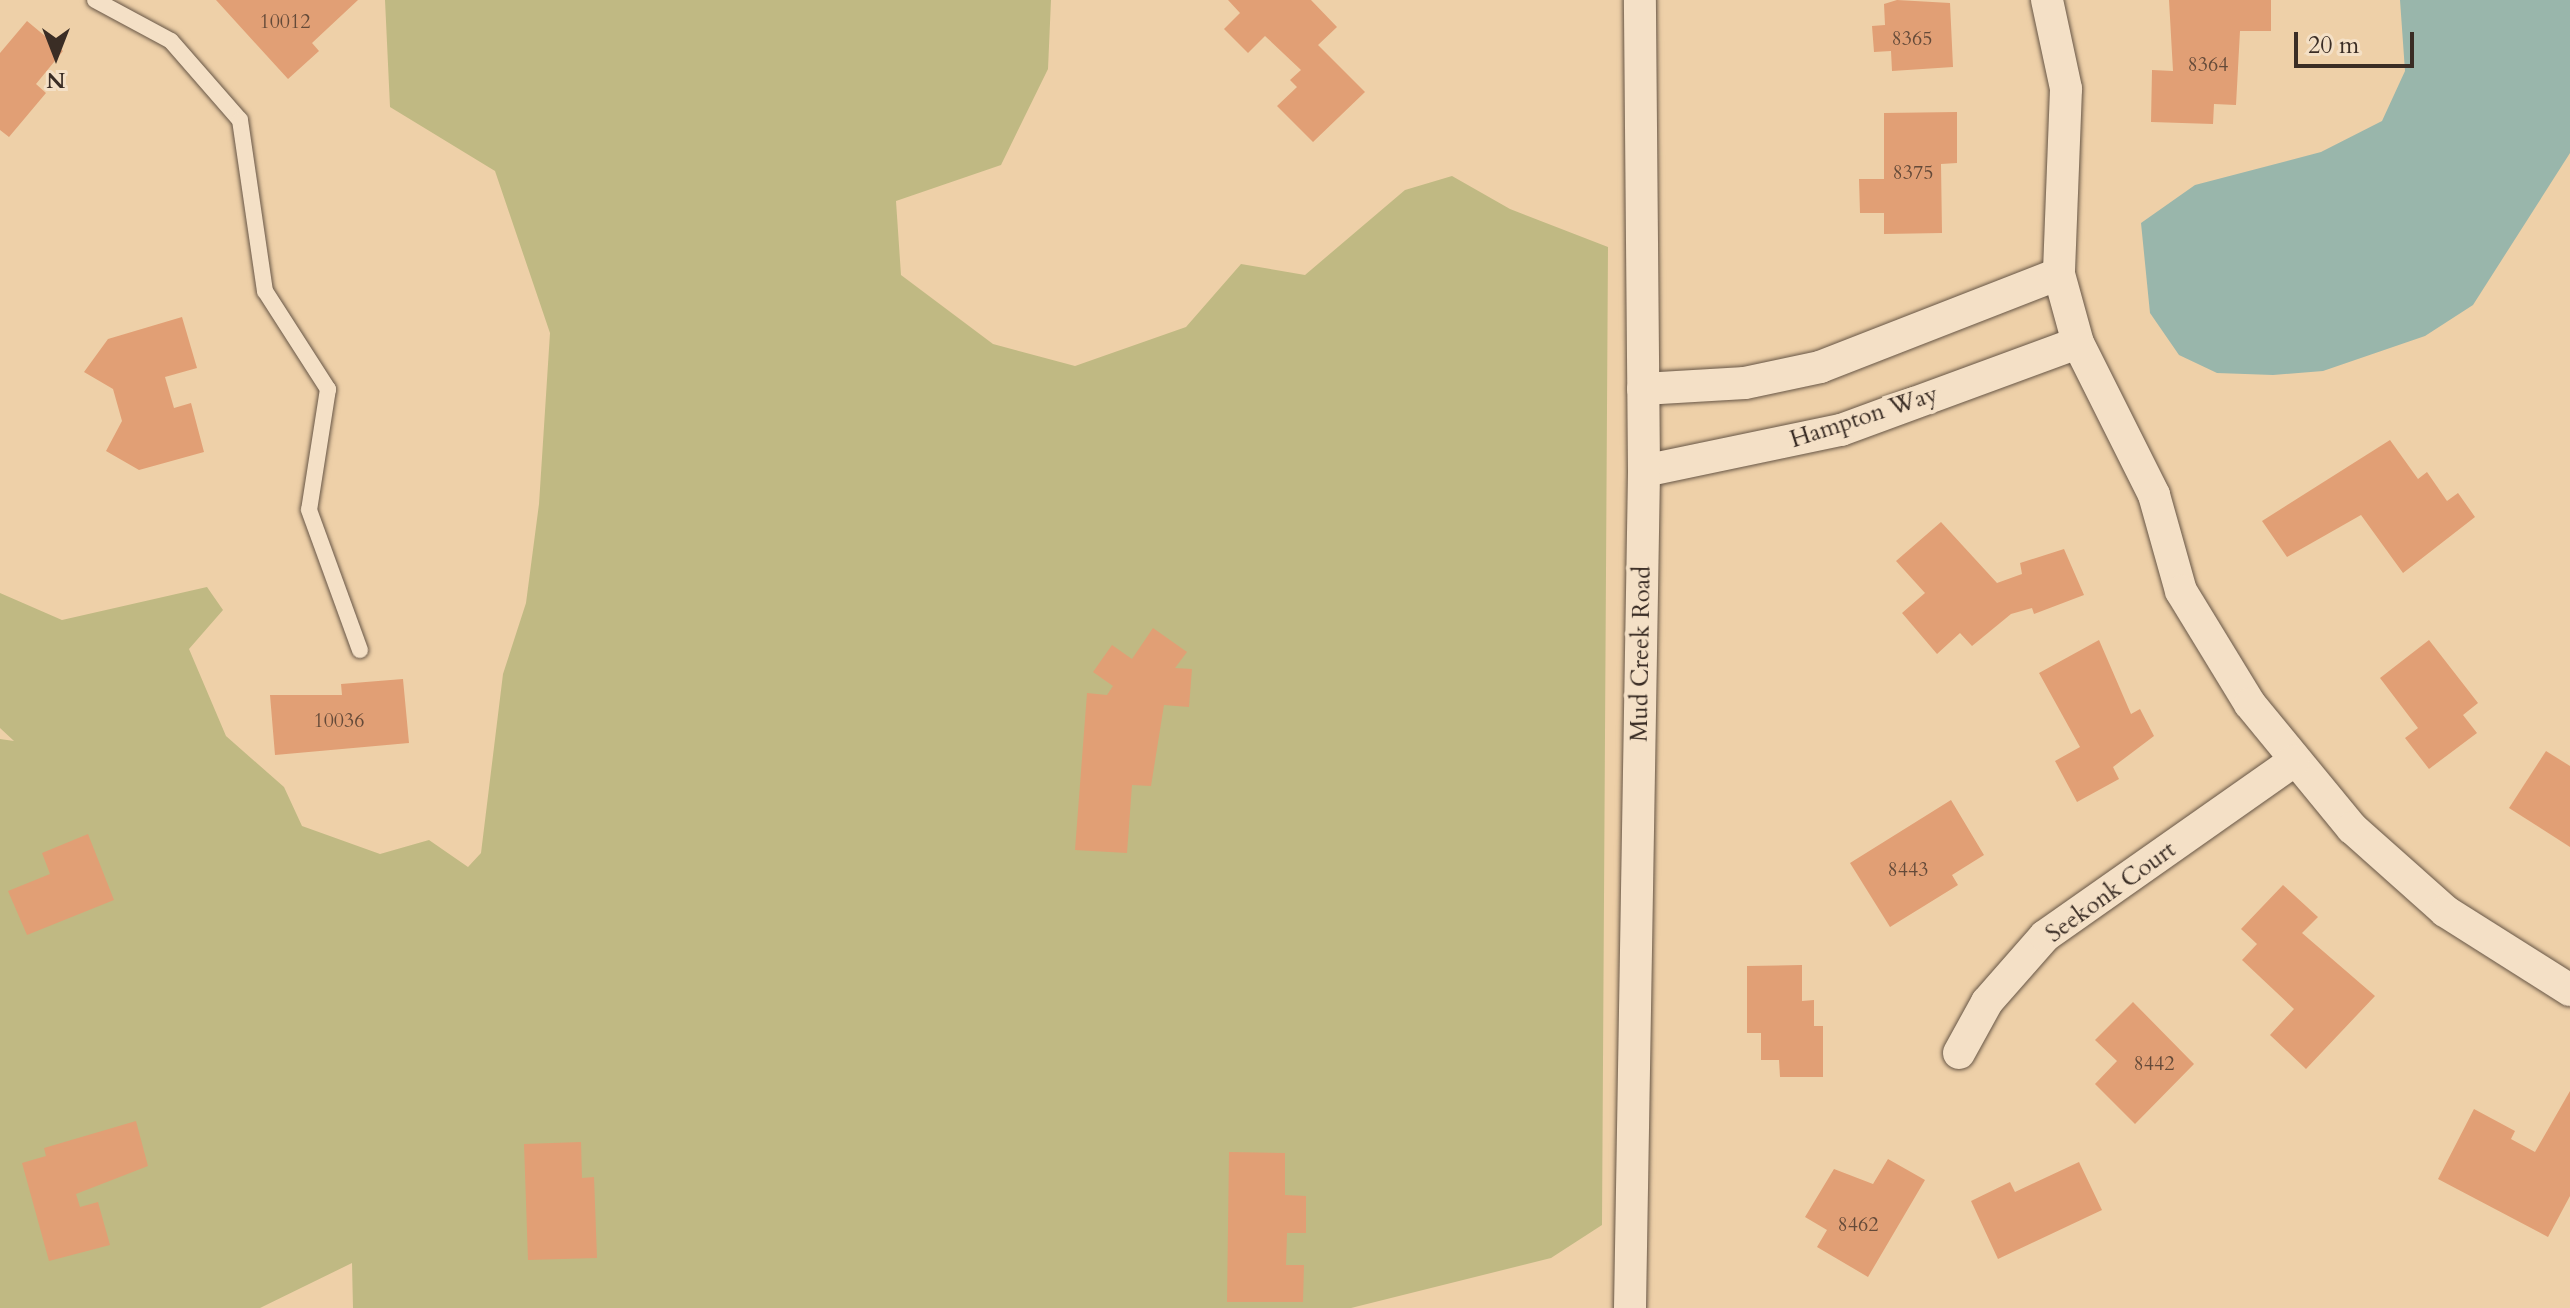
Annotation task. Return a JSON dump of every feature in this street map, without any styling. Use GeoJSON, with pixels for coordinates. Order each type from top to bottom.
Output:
{"type":"FeatureCollection","features":[{"type":"Feature","properties":{"kind":"street","name":"Mud Creek Road"},"geometry":{"type":"LineString","coordinates":[[1630,1308],[1644,471],[1640,0]]}},
{"type":"Feature","properties":{"kind":"street"},"geometry":{"type":"LineString","coordinates":[[2047,0],[2066,89],[2059,274],[2078,343],[2154,495],[2181,591],[2294,761],[2352,828],[2445,911],[2570,990]]}},
{"type":"Feature","properties":{"kind":"street"},"geometry":{"type":"LineString","coordinates":[[1643,389],[1745,383],[1820,367],[2059,274]]}},
{"type":"Feature","properties":{"kind":"street","name":"Hampton Way"},"geometry":{"type":"LineString","coordinates":[[1644,471],[1841,430],[2078,343]]}},
{"type":"Feature","properties":{"kind":"street","name":"Seekonk Court"},"geometry":{"type":"LineString","coordinates":[[1959,1053],[1987,1002],[2045,936],[2294,761]]}},
{"type":"Feature","properties":{"kind":"lane"},"geometry":{"type":"LineString","coordinates":[[95,0],[171,41],[240,120],[265,291],[328,389],[309,510],[360,650]]}},
{"type":"Feature","properties":{"kind":"shaded area"},"geometry":{"type":"Polygon","coordinates":[[[385,0],[1051,0],[1048,69],[1001,165],[896,201],[901,275],[993,344],[1075,366],[1186,327],[1241,264],[1305,275],[1405,190],[1452,176],[1510,209],[1608,247],[1602,1225],[1551,1258],[1351,1308],[353,1308],[352,1263],[260,1308],[0,1308],[0,739],[14,741],[0,728],[0,593],[62,620],[207,587],[223,610],[189,649],[226,736],[284,787],[302,826],[380,854],[429,840],[468,867],[481,853],[503,674],[526,603],[539,504],[550,333],[495,171],[390,107],[385,0]]]}},
{"type":"Feature","properties":{"kind":"shaded area"},"geometry":{"type":"Polygon","coordinates":[[[2400,0],[2570,0],[2570,153],[2473,305],[2425,336],[2323,371],[2273,375],[2217,373],[2179,355],[2150,313],[2141,223],[2195,185],[2321,152],[2382,121],[2405,71],[2400,0]]]}},
{"type":"Feature","properties":{"kind":"building"},"geometry":{"type":"Polygon","coordinates":[[[216,0],[358,0],[312,43],[319,51],[288,79],[216,0]]]}},
{"type":"Feature","properties":{"kind":"building"},"geometry":{"type":"Polygon","coordinates":[[[1228,0],[1311,0],[1337,27],[1318,45],[1365,92],[1313,142],[1277,106],[1297,87],[1290,80],[1301,70],[1265,36],[1248,53],[1224,29],[1240,13],[1228,0]]]}},
{"type":"Feature","properties":{"kind":"building"},"geometry":{"type":"Polygon","coordinates":[[[1897,0],[1950,3],[1953,67],[1892,71],[1891,51],[1874,52],[1872,26],[1885,25],[1884,4],[1897,0]]]}},
{"type":"Feature","properties":{"kind":"building"},"geometry":{"type":"Polygon","coordinates":[[[2169,0],[2271,0],[2271,31],[2240,31],[2236,105],[2214,104],[2213,124],[2151,122],[2152,70],[2173,71],[2169,0]]]}},
{"type":"Feature","properties":{"kind":"building"},"geometry":{"type":"Polygon","coordinates":[[[27,21],[63,51],[36,84],[46,93],[9,137],[0,130],[0,53],[27,21]]]}},
{"type":"Feature","properties":{"kind":"building"},"geometry":{"type":"Polygon","coordinates":[[[1957,112],[1957,163],[1941,164],[1942,233],[1884,234],[1884,213],[1860,213],[1859,179],[1884,179],[1884,113],[1957,112]]]}},
{"type":"Feature","properties":{"kind":"building"},"geometry":{"type":"Polygon","coordinates":[[[182,317],[197,368],[165,377],[174,408],[191,403],[204,452],[139,470],[106,451],[122,421],[113,389],[84,372],[108,339],[182,317]]]}},
{"type":"Feature","properties":{"kind":"building"},"geometry":{"type":"Polygon","coordinates":[[[2390,440],[2418,479],[2427,472],[2447,501],[2458,493],[2475,517],[2403,573],[2361,515],[2287,557],[2262,521],[2390,440]]]}},
{"type":"Feature","properties":{"kind":"building"},"geometry":{"type":"Polygon","coordinates":[[[1941,522],[1997,583],[2022,574],[2020,563],[2064,549],[2084,595],[2034,614],[2032,608],[2011,614],[1972,646],[1960,633],[1937,654],[1902,613],[1925,593],[1896,561],[1941,522]]]}},
{"type":"Feature","properties":{"kind":"building"},"geometry":{"type":"Polygon","coordinates":[[[1153,628],[1187,652],[1175,668],[1192,669],[1189,707],[1164,705],[1151,786],[1132,785],[1127,853],[1075,850],[1087,693],[1107,695],[1113,686],[1093,672],[1112,645],[1132,659],[1153,628]]]}},
{"type":"Feature","properties":{"kind":"building"},"geometry":{"type":"Polygon","coordinates":[[[2099,640],[2131,714],[2140,709],[2154,736],[2113,767],[2119,779],[2077,802],[2055,761],[2080,747],[2039,673],[2099,640]]]}},
{"type":"Feature","properties":{"kind":"building"},"geometry":{"type":"Polygon","coordinates":[[[2429,640],[2478,703],[2463,715],[2477,733],[2429,769],[2405,738],[2418,728],[2380,678],[2429,640]]]}},
{"type":"Feature","properties":{"kind":"building"},"geometry":{"type":"Polygon","coordinates":[[[403,679],[409,743],[275,755],[270,695],[342,695],[341,684],[403,679]]]}},
{"type":"Feature","properties":{"kind":"building"},"geometry":{"type":"Polygon","coordinates":[[[2546,751],[2570,766],[2570,847],[2509,808],[2546,751]]]}},
{"type":"Feature","properties":{"kind":"building"},"geometry":{"type":"Polygon","coordinates":[[[1951,800],[1984,855],[1952,875],[1958,885],[1890,927],[1850,863],[1951,800]]]}},
{"type":"Feature","properties":{"kind":"building"},"geometry":{"type":"Polygon","coordinates":[[[88,834],[114,900],[27,935],[8,891],[50,874],[42,853],[88,834]]]}},
{"type":"Feature","properties":{"kind":"building"},"geometry":{"type":"Polygon","coordinates":[[[2283,885],[2318,917],[2302,933],[2375,996],[2306,1069],[2270,1035],[2294,1009],[2242,960],[2257,944],[2241,929],[2283,885]]]}},
{"type":"Feature","properties":{"kind":"building"},"geometry":{"type":"Polygon","coordinates":[[[1802,965],[1802,1001],[1814,1000],[1814,1026],[1823,1026],[1823,1077],[1780,1077],[1779,1060],[1761,1060],[1761,1033],[1747,1033],[1747,966],[1802,965]]]}},
{"type":"Feature","properties":{"kind":"building"},"geometry":{"type":"Polygon","coordinates":[[[2133,1002],[2194,1064],[2135,1124],[2095,1084],[2117,1061],[2095,1040],[2133,1002]]]}},
{"type":"Feature","properties":{"kind":"building"},"geometry":{"type":"Polygon","coordinates":[[[2570,1091],[2570,1196],[2548,1237],[2438,1179],[2474,1109],[2515,1131],[2511,1139],[2535,1152],[2570,1091]]]}},
{"type":"Feature","properties":{"kind":"building"},"geometry":{"type":"Polygon","coordinates":[[[136,1121],[148,1166],[76,1194],[80,1207],[98,1202],[110,1245],[49,1261],[22,1163],[46,1156],[44,1148],[136,1121]]]}},
{"type":"Feature","properties":{"kind":"building"},"geometry":{"type":"Polygon","coordinates":[[[581,1142],[582,1178],[594,1177],[597,1258],[528,1260],[524,1144],[581,1142]]]}},
{"type":"Feature","properties":{"kind":"building"},"geometry":{"type":"Polygon","coordinates":[[[1229,1152],[1285,1153],[1285,1195],[1306,1196],[1306,1233],[1287,1233],[1286,1265],[1304,1265],[1303,1302],[1227,1302],[1229,1152]]]}},
{"type":"Feature","properties":{"kind":"building"},"geometry":{"type":"Polygon","coordinates":[[[1888,1159],[1925,1180],[1868,1277],[1817,1247],[1827,1230],[1805,1217],[1834,1169],[1873,1184],[1888,1159]]]}},
{"type":"Feature","properties":{"kind":"building"},"geometry":{"type":"Polygon","coordinates":[[[2079,1162],[2102,1210],[1998,1259],[1971,1201],[2010,1182],[2015,1192],[2079,1162]]]}}]}
